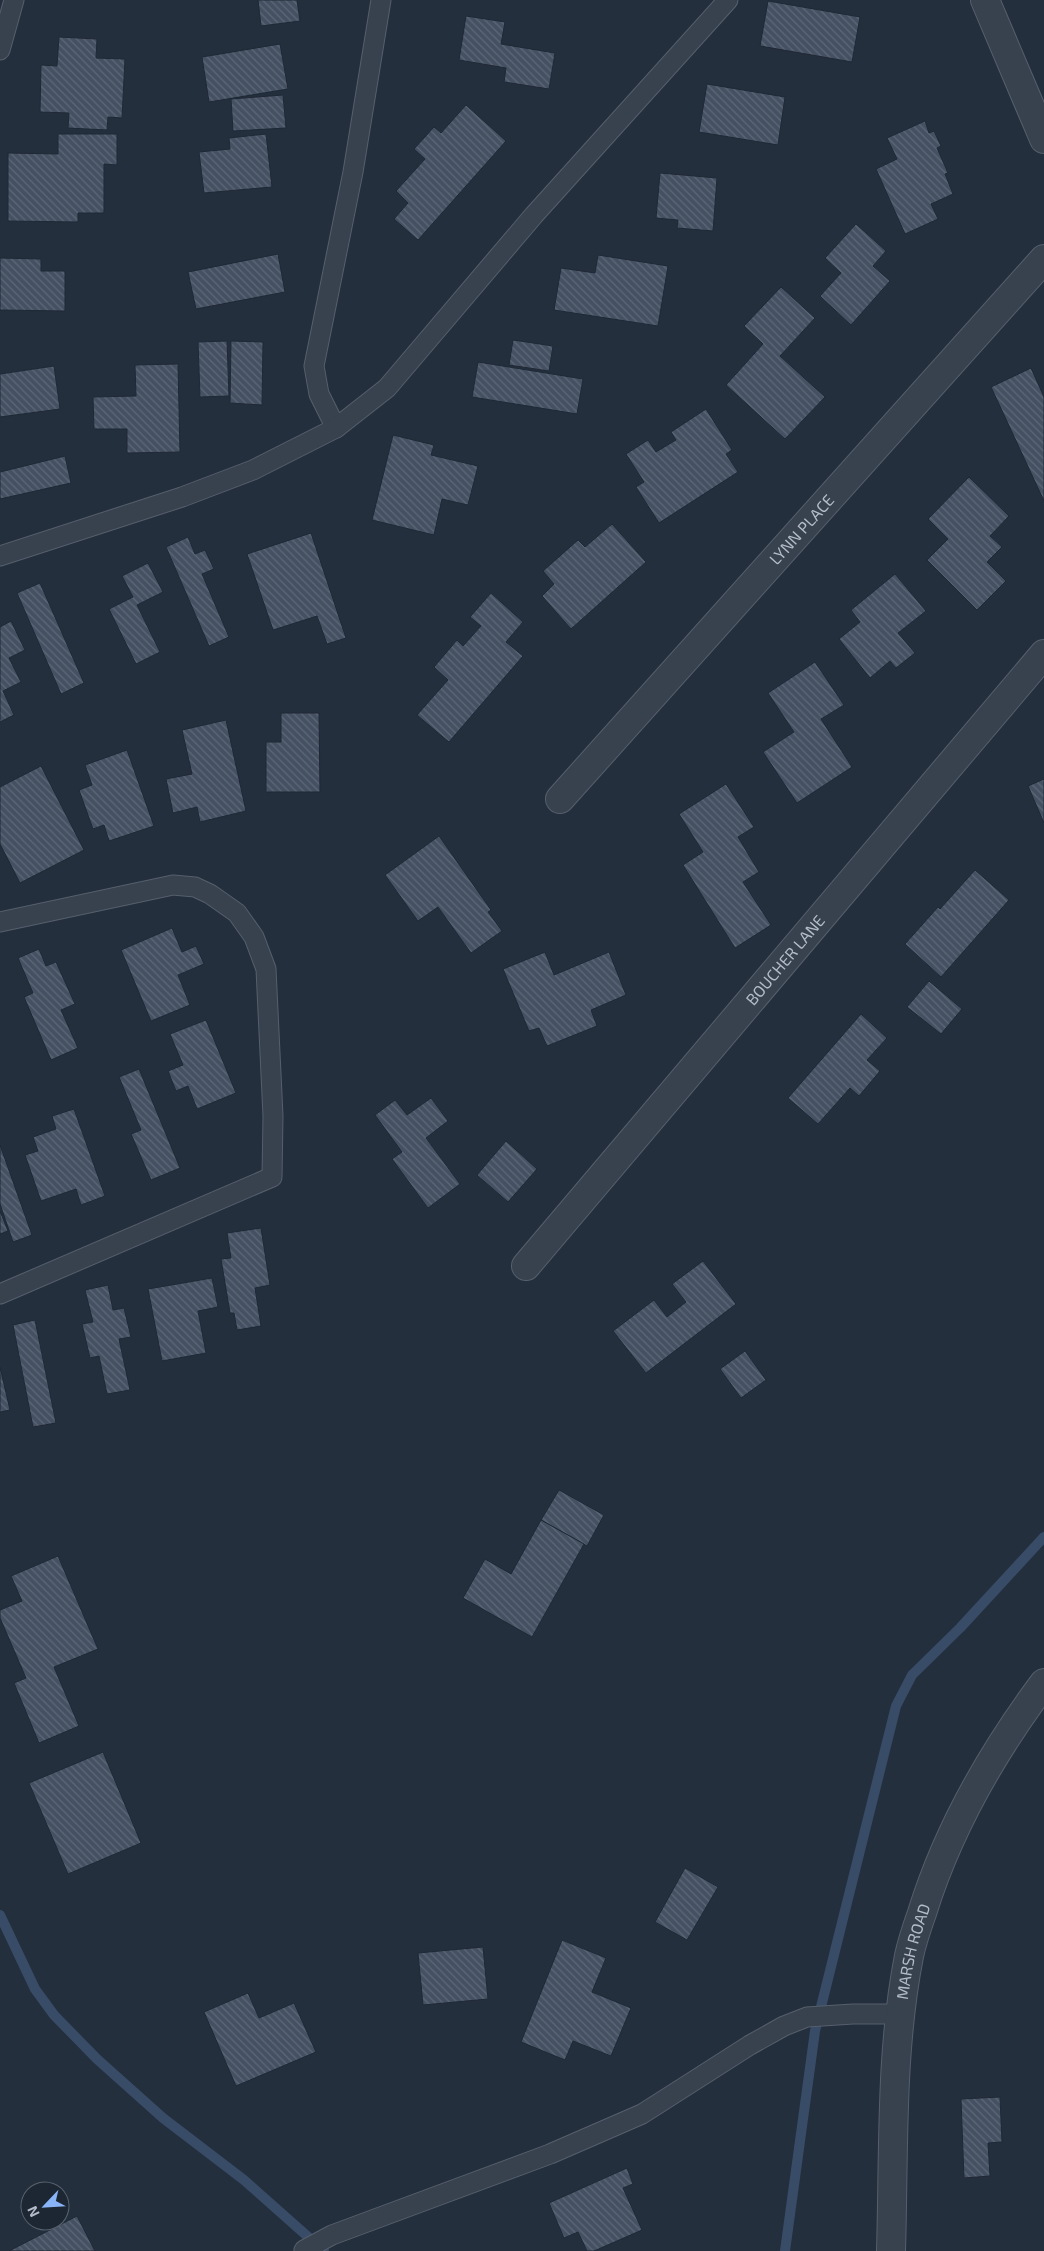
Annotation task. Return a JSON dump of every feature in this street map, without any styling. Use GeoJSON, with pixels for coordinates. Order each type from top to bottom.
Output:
{"type":"FeatureCollection","features":[{"type":"Feature","properties":{"kind":"street"},"geometry":{"type":"LineString","coordinates":[[985,0],[1044,139]]}},
{"type":"Feature","properties":{"kind":"street","name":"LYNN PLACE"},"geometry":{"type":"LineString","coordinates":[[560,799],[1044,259]]}},
{"type":"Feature","properties":{"kind":"street","name":"BOUCHER LANE"},"geometry":{"type":"LineString","coordinates":[[526,1266],[1044,654]]}},
{"type":"Feature","properties":{"kind":"street","name":"MARSH ROAD"},"geometry":{"type":"LineString","coordinates":[[891,2251],[899,2014],[909,1954],[931,1883],[962,1809],[1011,1728],[1044,1683]]}},
{"type":"Feature","properties":{"kind":"lane"},"geometry":{"type":"LineString","coordinates":[[0,50],[14,0]]}},
{"type":"Feature","properties":{"kind":"lane"},"geometry":{"type":"LineString","coordinates":[[336,428],[319,394],[314,366],[353,172],[381,0]]}},
{"type":"Feature","properties":{"kind":"lane"},"geometry":{"type":"LineString","coordinates":[[0,556],[182,498],[253,470],[336,428],[387,388],[534,215],[728,0]]}},
{"type":"Feature","properties":{"kind":"lane"},"geometry":{"type":"LineString","coordinates":[[0,922],[173,885],[195,887],[210,894],[237,913],[254,936],[266,969],[273,1116],[272,1177],[0,1294]]}},
{"type":"Feature","properties":{"kind":"lane"},"geometry":{"type":"LineString","coordinates":[[304,2250],[332,2234],[542,2157],[642,2114],[750,2045],[784,2026],[807,2017],[899,2014]]}},
{"type":"Feature","properties":{"kind":"building"},"geometry":{"type":"Polygon","coordinates":[[[258,0],[297,0],[300,21],[261,26],[258,0]]]}},
{"type":"Feature","properties":{"kind":"building"},"geometry":{"type":"Polygon","coordinates":[[[768,1],[860,17],[852,62],[760,46],[768,1]]]}},
{"type":"Feature","properties":{"kind":"building"},"geometry":{"type":"Polygon","coordinates":[[[466,16],[505,22],[501,44],[555,53],[549,89],[504,82],[506,68],[459,60],[466,16]]]}},
{"type":"Feature","properties":{"kind":"building"},"geometry":{"type":"Polygon","coordinates":[[[59,37],[97,39],[96,58],[125,59],[122,118],[108,117],[107,130],[68,128],[69,113],[40,112],[41,65],[57,66],[59,37]]]}},
{"type":"Feature","properties":{"kind":"building"},"geometry":{"type":"Polygon","coordinates":[[[280,44],[288,89],[209,102],[202,57],[280,44]]]}},
{"type":"Feature","properties":{"kind":"building"},"geometry":{"type":"Polygon","coordinates":[[[707,84],[785,97],[778,145],[699,132],[707,84]]]}},
{"type":"Feature","properties":{"kind":"building"},"geometry":{"type":"Polygon","coordinates":[[[283,95],[286,128],[233,131],[231,99],[283,95]]]}},
{"type":"Feature","properties":{"kind":"building"},"geometry":{"type":"Polygon","coordinates":[[[466,105],[506,141],[418,240],[394,219],[408,203],[396,191],[425,159],[414,149],[434,127],[441,133],[466,105]]]}},
{"type":"Feature","properties":{"kind":"building"},"geometry":{"type":"Polygon","coordinates":[[[925,121],[929,133],[934,131],[941,146],[937,148],[948,173],[945,174],[953,194],[931,204],[938,219],[905,234],[876,169],[897,159],[887,138],[925,121]]]}},
{"type":"Feature","properties":{"kind":"building"},"geometry":{"type":"Polygon","coordinates":[[[58,134],[117,134],[117,165],[104,164],[104,213],[78,213],[78,222],[8,221],[8,153],[58,154],[58,134]]]}},
{"type":"Feature","properties":{"kind":"building"},"geometry":{"type":"Polygon","coordinates":[[[266,134],[272,187],[204,193],[199,152],[230,149],[229,138],[266,134]]]}},
{"type":"Feature","properties":{"kind":"building"},"geometry":{"type":"Polygon","coordinates":[[[660,173],[717,178],[713,231],[677,228],[678,220],[656,218],[660,173]]]}},
{"type":"Feature","properties":{"kind":"building"},"geometry":{"type":"Polygon","coordinates":[[[856,224],[886,251],[873,266],[890,281],[851,325],[820,296],[841,273],[825,258],[856,224]]]}},
{"type":"Feature","properties":{"kind":"building"},"geometry":{"type":"Polygon","coordinates":[[[278,254],[285,292],[196,309],[188,272],[278,254]]]}},
{"type":"Feature","properties":{"kind":"building"},"geometry":{"type":"Polygon","coordinates":[[[598,255],[668,266],[658,326],[554,310],[561,268],[595,273],[598,255]]]}},
{"type":"Feature","properties":{"kind":"building"},"geometry":{"type":"Polygon","coordinates":[[[0,258],[41,259],[41,271],[65,271],[65,311],[0,310],[0,258]]]}},
{"type":"Feature","properties":{"kind":"building"},"geometry":{"type":"Polygon","coordinates":[[[781,287],[815,318],[780,356],[825,397],[785,439],[726,385],[763,344],[744,326],[781,287]]]}},
{"type":"Feature","properties":{"kind":"building"},"geometry":{"type":"Polygon","coordinates":[[[513,340],[553,346],[549,371],[509,365],[513,340]]]}},
{"type":"Feature","properties":{"kind":"building"},"geometry":{"type":"Polygon","coordinates":[[[227,341],[229,396],[200,397],[198,342],[227,341]]]}},
{"type":"Feature","properties":{"kind":"building"},"geometry":{"type":"Polygon","coordinates":[[[231,341],[263,342],[262,405],[230,403],[231,341]]]}},
{"type":"Feature","properties":{"kind":"building"},"geometry":{"type":"Polygon","coordinates":[[[478,362],[583,379],[577,414],[472,397],[478,362]]]}},
{"type":"Feature","properties":{"kind":"building"},"geometry":{"type":"Polygon","coordinates":[[[178,364],[180,452],[127,453],[127,429],[94,429],[93,397],[136,396],[135,365],[178,364]]]}},
{"type":"Feature","properties":{"kind":"building"},"geometry":{"type":"Polygon","coordinates":[[[54,366],[60,409],[0,417],[0,374],[54,366]]]}},
{"type":"Feature","properties":{"kind":"building"},"geometry":{"type":"Polygon","coordinates":[[[1031,368],[1044,397],[1044,501],[991,387],[1031,368]]]}},
{"type":"Feature","properties":{"kind":"building"},"geometry":{"type":"Polygon","coordinates":[[[706,409],[732,450],[726,454],[738,472],[659,523],[636,487],[644,482],[626,454],[648,440],[656,452],[676,440],[671,432],[706,409]]]}},
{"type":"Feature","properties":{"kind":"building"},"geometry":{"type":"Polygon","coordinates":[[[393,435],[434,445],[431,455],[478,466],[468,505],[442,499],[434,535],[372,520],[393,435]]]}},
{"type":"Feature","properties":{"kind":"building"},"geometry":{"type":"Polygon","coordinates":[[[65,456],[71,483],[0,499],[0,472],[65,456]]]}},
{"type":"Feature","properties":{"kind":"building"},"geometry":{"type":"Polygon","coordinates":[[[969,477],[1009,516],[990,536],[1002,547],[987,562],[1006,581],[977,610],[927,560],[948,539],[928,519],[969,477]]]}},
{"type":"Feature","properties":{"kind":"building"},"geometry":{"type":"Polygon","coordinates":[[[612,524],[646,562],[571,629],[542,596],[554,584],[543,571],[578,540],[585,547],[612,524]]]}},
{"type":"Feature","properties":{"kind":"building"},"geometry":{"type":"Polygon","coordinates":[[[311,533],[346,638],[327,644],[317,616],[273,630],[247,554],[311,533]]]}},
{"type":"Feature","properties":{"kind":"building"},"geometry":{"type":"Polygon","coordinates":[[[188,537],[195,554],[205,550],[214,569],[202,574],[229,637],[209,646],[166,547],[188,537]]]}},
{"type":"Feature","properties":{"kind":"building"},"geometry":{"type":"Polygon","coordinates":[[[148,563],[163,592],[137,605],[160,652],[136,664],[109,609],[133,597],[122,576],[148,563]]]}},
{"type":"Feature","properties":{"kind":"building"},"geometry":{"type":"Polygon","coordinates":[[[895,574],[926,611],[898,633],[915,653],[896,668],[890,661],[870,678],[839,639],[860,622],[851,610],[895,574]]]}},
{"type":"Feature","properties":{"kind":"building"},"geometry":{"type":"Polygon","coordinates":[[[40,583],[84,683],[61,694],[17,593],[40,583]]]}},
{"type":"Feature","properties":{"kind":"building"},"geometry":{"type":"Polygon","coordinates":[[[491,593],[523,622],[506,642],[523,656],[449,742],[417,715],[448,680],[434,667],[457,640],[463,646],[481,626],[470,617],[491,593]]]}},
{"type":"Feature","properties":{"kind":"building"},"geometry":{"type":"Polygon","coordinates":[[[11,621],[25,650],[9,658],[21,682],[3,691],[14,715],[0,722],[0,627],[11,621]]]}},
{"type":"Feature","properties":{"kind":"building"},"geometry":{"type":"Polygon","coordinates":[[[815,662],[844,705],[821,719],[852,767],[797,803],[763,752],[794,732],[768,693],[815,662]]]}},
{"type":"Feature","properties":{"kind":"building"},"geometry":{"type":"Polygon","coordinates":[[[281,713],[319,713],[320,792],[266,792],[266,742],[281,742],[281,713]]]}},
{"type":"Feature","properties":{"kind":"building"},"geometry":{"type":"Polygon","coordinates":[[[226,720],[246,811],[200,822],[197,807],[173,813],[166,779],[192,774],[182,730],[226,720]]]}},
{"type":"Feature","properties":{"kind":"building"},"geometry":{"type":"Polygon","coordinates":[[[127,750],[154,826],[109,841],[104,825],[93,829],[79,790],[92,785],[85,765],[127,750]]]}},
{"type":"Feature","properties":{"kind":"building"},"geometry":{"type":"Polygon","coordinates":[[[41,766],[84,850],[20,883],[0,844],[0,787],[41,766]]]}},
{"type":"Feature","properties":{"kind":"building"},"geometry":{"type":"Polygon","coordinates":[[[1044,779],[1044,823],[1028,786],[1044,779]]]}},
{"type":"Feature","properties":{"kind":"building"},"geometry":{"type":"Polygon","coordinates":[[[726,784],[754,827],[738,837],[759,872],[743,882],[771,925],[735,948],[683,865],[703,852],[679,814],[726,784]]]}},
{"type":"Feature","properties":{"kind":"building"},"geometry":{"type":"Polygon","coordinates":[[[439,836],[491,910],[488,912],[502,931],[471,953],[438,907],[418,921],[385,875],[439,836]]]}},
{"type":"Feature","properties":{"kind":"building"},"geometry":{"type":"Polygon","coordinates":[[[975,870],[1009,900],[941,977],[905,944],[975,870]]]}},
{"type":"Feature","properties":{"kind":"building"},"geometry":{"type":"Polygon","coordinates":[[[172,928],[182,952],[196,946],[204,964],[178,975],[190,1005],[151,1021],[121,950],[172,928]]]}},
{"type":"Feature","properties":{"kind":"building"},"geometry":{"type":"Polygon","coordinates":[[[39,949],[46,966],[56,962],[75,1004],[61,1010],[78,1048],[51,1060],[24,997],[33,993],[18,958],[39,949]]]}},
{"type":"Feature","properties":{"kind":"building"},"geometry":{"type":"Polygon","coordinates":[[[545,952],[554,975],[609,952],[626,995],[591,1010],[597,1026],[547,1046],[539,1028],[529,1031],[503,969],[545,952]]]}},
{"type":"Feature","properties":{"kind":"building"},"geometry":{"type":"Polygon","coordinates":[[[929,981],[962,1009],[941,1034],[907,1007],[929,981]]]}},
{"type":"Feature","properties":{"kind":"building"},"geometry":{"type":"Polygon","coordinates":[[[861,1014],[887,1038],[867,1060],[880,1071],[859,1096],[850,1088],[818,1124],[788,1098],[861,1014]]]}},
{"type":"Feature","properties":{"kind":"building"},"geometry":{"type":"Polygon","coordinates":[[[206,1020],[236,1093],[197,1109],[188,1086],[176,1091],[168,1071],[183,1065],[170,1034],[206,1020]]]}},
{"type":"Feature","properties":{"kind":"building"},"geometry":{"type":"Polygon","coordinates":[[[139,1069],[180,1168],[151,1180],[131,1134],[141,1130],[119,1077],[139,1069]]]}},
{"type":"Feature","properties":{"kind":"building"},"geometry":{"type":"Polygon","coordinates":[[[431,1098],[448,1121],[426,1138],[460,1184],[428,1208],[392,1159],[402,1152],[375,1115],[395,1100],[407,1115],[431,1098]]]}},
{"type":"Feature","properties":{"kind":"building"},"geometry":{"type":"Polygon","coordinates":[[[74,1109],[105,1196],[81,1205],[76,1189],[41,1201],[25,1155],[38,1151],[33,1137],[56,1129],[52,1116],[74,1109]]]}},
{"type":"Feature","properties":{"kind":"building"},"geometry":{"type":"Polygon","coordinates":[[[506,1141],[537,1169],[508,1202],[477,1175],[506,1141]]]}},
{"type":"Feature","properties":{"kind":"building"},"geometry":{"type":"Polygon","coordinates":[[[0,1145],[32,1235],[13,1242],[0,1204],[0,1145]]]}},
{"type":"Feature","properties":{"kind":"building"},"geometry":{"type":"Polygon","coordinates":[[[0,1211],[8,1231],[0,1234],[0,1211]]]}},
{"type":"Feature","properties":{"kind":"building"},"geometry":{"type":"Polygon","coordinates":[[[261,1228],[270,1285],[255,1288],[261,1326],[237,1330],[234,1313],[230,1313],[221,1259],[231,1258],[227,1233],[261,1228]]]}},
{"type":"Feature","properties":{"kind":"building"},"geometry":{"type":"Polygon","coordinates":[[[703,1261],[736,1304],[646,1373],[613,1331],[654,1300],[667,1317],[686,1302],[672,1284],[703,1261]]]}},
{"type":"Feature","properties":{"kind":"building"},"geometry":{"type":"Polygon","coordinates":[[[212,1278],[218,1307],[198,1311],[206,1353],[162,1361],[148,1289],[212,1278]]]}},
{"type":"Feature","properties":{"kind":"building"},"geometry":{"type":"Polygon","coordinates":[[[108,1285],[113,1310],[124,1308],[131,1337],[119,1339],[130,1390],[107,1394],[99,1356],[90,1358],[82,1324],[93,1322],[85,1290],[108,1285]]]}},
{"type":"Feature","properties":{"kind":"building"},"geometry":{"type":"Polygon","coordinates":[[[35,1320],[56,1423],[33,1427],[13,1325],[35,1320]]]}},
{"type":"Feature","properties":{"kind":"building"},"geometry":{"type":"Polygon","coordinates":[[[745,1351],[766,1380],[741,1398],[720,1369],[745,1351]]]}},
{"type":"Feature","properties":{"kind":"building"},"geometry":{"type":"Polygon","coordinates":[[[0,1367],[10,1410],[0,1412],[0,1367]]]}},
{"type":"Feature","properties":{"kind":"building"},"geometry":{"type":"Polygon","coordinates":[[[559,1490],[604,1515],[587,1546],[541,1520],[559,1490]]]}},
{"type":"Feature","properties":{"kind":"building"},"geometry":{"type":"Polygon","coordinates":[[[541,1520],[584,1544],[532,1637],[463,1598],[485,1559],[511,1574],[541,1520]]]}},
{"type":"Feature","properties":{"kind":"building"},"geometry":{"type":"Polygon","coordinates":[[[58,1556],[98,1649],[54,1667],[79,1726],[39,1743],[14,1683],[26,1678],[0,1618],[0,1610],[22,1601],[11,1576],[58,1556]]]}},
{"type":"Feature","properties":{"kind":"building"},"geometry":{"type":"Polygon","coordinates":[[[103,1752],[141,1843],[68,1874],[29,1783],[103,1752]]]}},
{"type":"Feature","properties":{"kind":"building"},"geometry":{"type":"Polygon","coordinates":[[[685,1868],[718,1887],[687,1940],[655,1922],[685,1868]]]}},
{"type":"Feature","properties":{"kind":"building"},"geometry":{"type":"Polygon","coordinates":[[[562,1940],[606,1958],[592,1992],[631,2008],[611,2056],[573,2041],[565,2060],[521,2042],[562,1940]]]}},
{"type":"Feature","properties":{"kind":"building"},"geometry":{"type":"Polygon","coordinates":[[[483,1947],[488,1999],[423,2005],[418,1953],[483,1947]]]}},
{"type":"Feature","properties":{"kind":"building"},"geometry":{"type":"Polygon","coordinates":[[[248,1993],[259,2018],[294,2003],[316,2052],[236,2086],[204,2012],[248,1993]]]}},
{"type":"Feature","properties":{"kind":"building"},"geometry":{"type":"Polygon","coordinates":[[[1000,2097],[1002,2142],[988,2143],[990,2176],[964,2178],[961,2099],[1000,2097]]]}},
{"type":"Feature","properties":{"kind":"building"},"geometry":{"type":"Polygon","coordinates":[[[627,2168],[633,2184],[623,2188],[642,2230],[594,2251],[587,2251],[578,2232],[564,2238],[549,2203],[627,2168]]]}},
{"type":"Feature","properties":{"kind":"building"},"geometry":{"type":"Polygon","coordinates":[[[77,2216],[95,2251],[9,2251],[48,2231],[70,2231],[70,2220],[77,2216]]]}},
{"type":"Feature","properties":{"kind":"waterway"},"geometry":{"type":"LineString","coordinates":[[785,2251],[815,2031],[896,1706],[912,1675],[960,1628],[1044,1537]]}},
{"type":"Feature","properties":{"kind":"waterway"},"geometry":{"type":"LineString","coordinates":[[0,1915],[35,1989],[54,2015],[97,2059],[163,2118],[244,2180],[324,2251]]}}]}
